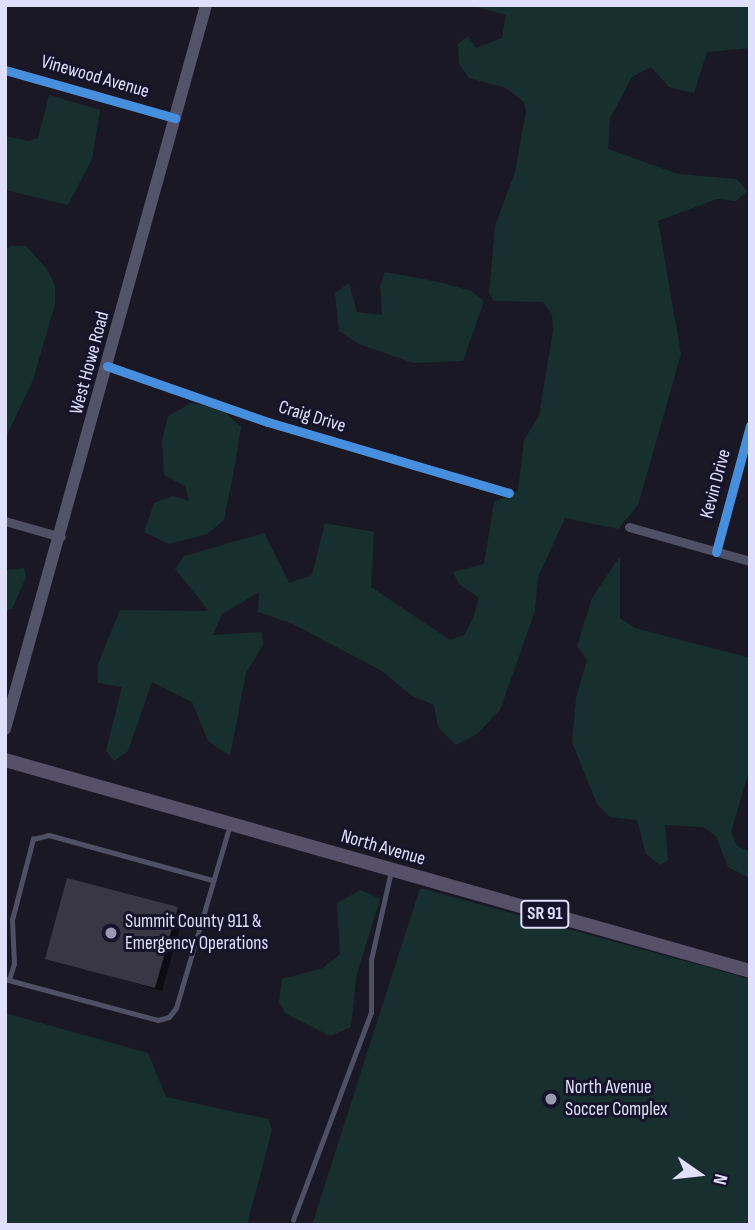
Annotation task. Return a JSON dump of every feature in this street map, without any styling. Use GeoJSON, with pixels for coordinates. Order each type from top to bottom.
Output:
{"type":"FeatureCollection","features":[{"type":"Feature","properties":{"kind":"main road","name":"West Howe Road"},"geometry":{"type":"LineString","coordinates":[[5,729],[61,537],[206,5]]}},
{"type":"Feature","properties":{"kind":"main road","name":"North Avenue"},"geometry":{"type":"LineString","coordinates":[[5,760],[750,971]]}},
{"type":"Feature","properties":{"kind":"street","name":"Vinewood Avenue"},"geometry":{"type":"LineString","coordinates":[[5,70],[175,118]]}},
{"type":"Feature","properties":{"kind":"street","name":"Craig Drive"},"geometry":{"type":"LineString","coordinates":[[107,366],[268,422],[509,493]]}},
{"type":"Feature","properties":{"kind":"street","name":"Kevin Drive"},"geometry":{"type":"LineString","coordinates":[[716,552],[750,426]]}},
{"type":"Feature","properties":{"kind":"street"},"geometry":{"type":"LineString","coordinates":[[5,521],[61,537]]}},
{"type":"Feature","properties":{"kind":"street"},"geometry":{"type":"LineString","coordinates":[[629,527],[750,561]]}},
{"type":"Feature","properties":{"kind":"lane"},"geometry":{"type":"LineString","coordinates":[[213,880],[41,834],[33,839],[12,920],[14,964],[7,979],[158,1020],[169,1017],[176,1008],[230,824]]}},
{"type":"Feature","properties":{"kind":"lane"},"geometry":{"type":"LineString","coordinates":[[293,1220],[371,1013],[371,960],[391,870]]}},
{"type":"Feature","properties":{"kind":"green space"},"geometry":{"type":"Polygon","coordinates":[[[470,5],[750,5],[750,48],[707,52],[694,93],[669,87],[651,67],[632,77],[610,118],[608,149],[678,174],[737,179],[747,191],[736,201],[717,199],[658,221],[681,354],[638,505],[618,529],[565,518],[538,577],[535,611],[500,710],[477,734],[456,745],[438,727],[434,705],[412,696],[382,671],[293,624],[258,612],[259,592],[222,614],[213,635],[262,632],[263,645],[246,673],[230,756],[208,741],[192,702],[152,682],[128,751],[114,761],[106,751],[122,687],[98,683],[98,664],[120,610],[209,611],[175,569],[184,556],[264,533],[289,583],[312,575],[325,523],[374,532],[371,587],[450,640],[464,635],[473,618],[479,598],[459,584],[453,572],[484,564],[494,502],[518,491],[524,440],[539,416],[553,331],[552,314],[543,302],[494,301],[489,293],[495,226],[515,172],[526,112],[524,102],[506,88],[469,78],[459,64],[458,44],[468,36],[476,48],[502,38],[506,15],[470,5]]]}},
{"type":"Feature","properties":{"kind":"green space"},"geometry":{"type":"Polygon","coordinates":[[[49,95],[100,110],[92,159],[68,205],[5,190],[5,136],[28,141],[38,138],[49,95]]]}},
{"type":"Feature","properties":{"kind":"green space"},"geometry":{"type":"Polygon","coordinates":[[[11,246],[26,246],[47,269],[55,286],[55,304],[33,380],[5,439],[5,249],[11,246]]]}},
{"type":"Feature","properties":{"kind":"green space"},"geometry":{"type":"Polygon","coordinates":[[[385,272],[471,291],[484,301],[463,361],[413,363],[359,344],[339,331],[335,293],[349,283],[357,312],[382,315],[380,286],[385,272]]]}},
{"type":"Feature","properties":{"kind":"green space"},"geometry":{"type":"Polygon","coordinates":[[[191,403],[221,409],[241,427],[224,520],[207,534],[169,544],[144,532],[154,503],[173,496],[189,501],[185,486],[164,475],[162,441],[168,416],[191,403]]]}},
{"type":"Feature","properties":{"kind":"green space"},"geometry":{"type":"Polygon","coordinates":[[[620,556],[620,618],[635,628],[750,658],[750,767],[731,832],[737,846],[750,852],[750,878],[728,867],[716,836],[703,827],[665,825],[668,860],[660,865],[646,854],[637,820],[610,817],[597,804],[572,742],[576,698],[587,660],[577,646],[592,598],[620,556]]]}},
{"type":"Feature","properties":{"kind":"green space"},"geometry":{"type":"Polygon","coordinates":[[[24,568],[26,577],[12,609],[5,610],[5,570],[24,568]]]}},
{"type":"Feature","properties":{"kind":"green space","name":"North Avenue Soccer Complex"},"geometry":{"type":"Polygon","coordinates":[[[420,888],[750,979],[750,1225],[312,1225],[420,888]]]}},
{"type":"Feature","properties":{"kind":"green space"},"geometry":{"type":"Polygon","coordinates":[[[361,890],[380,899],[356,977],[351,1027],[330,1036],[285,1013],[279,1002],[282,979],[323,968],[340,954],[337,903],[361,890]]]}},
{"type":"Feature","properties":{"kind":"green space"},"geometry":{"type":"Polygon","coordinates":[[[5,1013],[148,1053],[166,1097],[268,1119],[272,1130],[247,1225],[5,1225],[5,1013]]]}},
{"type":"Feature","properties":{"kind":"building","name":"Summit County 911 & Emergency Operations"},"geometry":{"type":"Polygon","coordinates":[[[67,878],[178,907],[155,988],[45,959],[67,878]]]}},
{"type":"Feature","properties":{"kind":"cycle path"},"geometry":{"type":"LineString","coordinates":[[5,70],[175,118]]}},
{"type":"Feature","properties":{"kind":"cycle path"},"geometry":{"type":"LineString","coordinates":[[107,366],[268,422],[509,493]]}},
{"type":"Feature","properties":{"kind":"cycle path"},"geometry":{"type":"LineString","coordinates":[[716,552],[750,426]]}},
{"type":"Feature","properties":{"kind":"place","name":"Summit County 911 & Emergency Operations"},"geometry":{"type":"Point","coordinates":[111,933]}},
{"type":"Feature","properties":{"kind":"place","name":"North Avenue Soccer Complex"},"geometry":{"type":"Point","coordinates":[551,1099]}}]}
